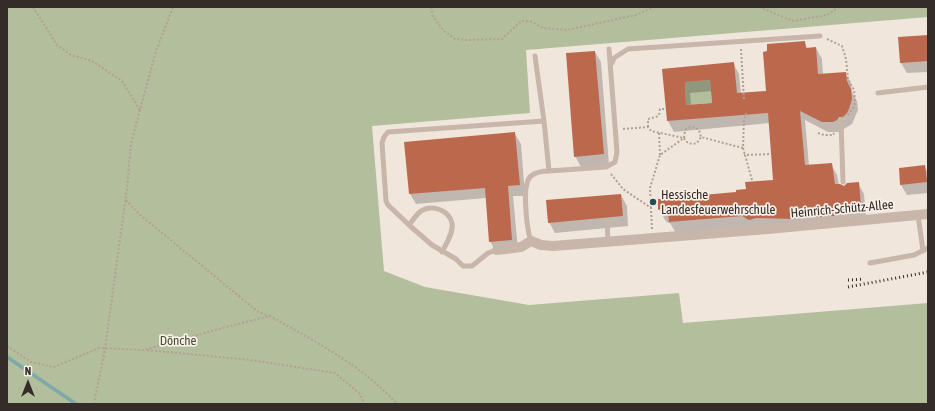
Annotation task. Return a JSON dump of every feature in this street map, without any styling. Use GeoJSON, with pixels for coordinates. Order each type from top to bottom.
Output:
{"type":"FeatureCollection","features":[{"type":"Feature","properties":{"kind":"street","name":"Heinrich-Schütz-Allee"},"geometry":{"type":"LineString","coordinates":[[531,241],[541,245],[553,246],[923,214]]}},
{"type":"Feature","properties":{"kind":"street"},"geometry":{"type":"LineString","coordinates":[[497,250],[521,247],[531,241]]}},
{"type":"Feature","properties":{"kind":"lane"},"geometry":{"type":"LineString","coordinates":[[611,67],[614,58],[628,49],[820,36]]}},
{"type":"Feature","properties":{"kind":"lane"},"geometry":{"type":"LineString","coordinates":[[531,241],[528,232],[526,192],[527,183],[530,176],[538,172],[549,170],[606,167],[615,162],[617,152],[616,129],[609,48]]}},
{"type":"Feature","properties":{"kind":"lane"},"geometry":{"type":"LineString","coordinates":[[535,56],[549,170]]}},
{"type":"Feature","properties":{"kind":"lane"},"geometry":{"type":"LineString","coordinates":[[878,93],[928,87]]}},
{"type":"Feature","properties":{"kind":"lane"},"geometry":{"type":"LineString","coordinates":[[497,250],[488,254],[472,266],[463,266],[456,259],[432,245],[388,205],[386,200],[382,143],[384,137],[388,132],[544,121]]}},
{"type":"Feature","properties":{"kind":"lane"},"geometry":{"type":"LineString","coordinates":[[841,121],[843,182]]}},
{"type":"Feature","properties":{"kind":"lane"},"geometry":{"type":"LineString","coordinates":[[409,225],[423,210],[431,208],[447,213],[452,223],[452,228],[442,252]]}},
{"type":"Feature","properties":{"kind":"lane"},"geometry":{"type":"LineString","coordinates":[[844,210],[844,222]]}},
{"type":"Feature","properties":{"kind":"lane"},"geometry":{"type":"LineString","coordinates":[[870,263],[914,255],[926,250],[923,214]]}},
{"type":"Feature","properties":{"kind":"lane"},"geometry":{"type":"LineString","coordinates":[[607,221],[608,241]]}},
{"type":"Feature","properties":{"kind":"path"},"geometry":{"type":"LineString","coordinates":[[33,7],[57,45],[71,55],[92,62],[122,81],[140,110]]}},
{"type":"Feature","properties":{"kind":"path"},"geometry":{"type":"LineString","coordinates":[[94,404],[105,349],[126,200],[131,143],[156,51],[173,7]]}},
{"type":"Feature","properties":{"kind":"path"},"geometry":{"type":"LineString","coordinates":[[432,7],[433,17],[444,31],[455,38],[467,40],[502,38],[521,22],[530,21],[543,28],[566,30],[636,15],[654,7]]}},
{"type":"Feature","properties":{"kind":"path"},"geometry":{"type":"LineString","coordinates":[[759,7],[793,21],[827,15],[839,7]]}},
{"type":"Feature","properties":{"kind":"path"},"geometry":{"type":"LineString","coordinates":[[818,133],[833,135],[841,121],[850,114],[854,107],[855,100],[854,90],[848,79],[846,59],[842,46],[820,36]]}},
{"type":"Feature","properties":{"kind":"path"},"geometry":{"type":"LineString","coordinates":[[740,41],[744,100]]}},
{"type":"Feature","properties":{"kind":"path"},"geometry":{"type":"LineString","coordinates":[[666,109],[660,109],[659,115],[648,119],[648,127],[651,131],[684,138]]}},
{"type":"Feature","properties":{"kind":"path"},"geometry":{"type":"LineString","coordinates":[[746,113],[744,119],[743,148],[752,180]]}},
{"type":"Feature","properties":{"kind":"path"},"geometry":{"type":"LineString","coordinates":[[616,129],[648,127]]}},
{"type":"Feature","properties":{"kind":"path"},"geometry":{"type":"LineString","coordinates":[[689,127],[694,127],[699,130],[701,137],[697,143],[691,144],[687,143],[683,134],[689,127]]}},
{"type":"Feature","properties":{"kind":"path"},"geometry":{"type":"LineString","coordinates":[[653,238],[650,188],[660,155],[659,133]]}},
{"type":"Feature","properties":{"kind":"path"},"geometry":{"type":"LineString","coordinates":[[701,137],[743,148]]}},
{"type":"Feature","properties":{"kind":"path"},"geometry":{"type":"LineString","coordinates":[[660,155],[684,138]]}},
{"type":"Feature","properties":{"kind":"path"},"geometry":{"type":"LineString","coordinates":[[745,155],[771,154]]}},
{"type":"Feature","properties":{"kind":"path"},"geometry":{"type":"LineString","coordinates":[[606,167],[623,189],[651,208]]}},
{"type":"Feature","properties":{"kind":"path"},"geometry":{"type":"LineString","coordinates":[[126,200],[139,214],[257,311],[270,316],[314,341],[352,366],[389,395],[398,404]]}},
{"type":"Feature","properties":{"kind":"path"},"geometry":{"type":"LineString","coordinates":[[144,350],[270,316]]}},
{"type":"Feature","properties":{"kind":"path"},"geometry":{"type":"LineString","coordinates":[[7,346],[31,362],[54,367],[99,348],[144,350],[251,360],[335,373],[359,392],[365,404]]}},
{"type":"Feature","properties":{"kind":"green space","name":"Dönche"},"geometry":{"type":"Polygon","coordinates":[[[7,7],[928,7],[928,17],[526,50],[530,113],[372,126],[384,271],[425,287],[529,305],[679,293],[683,323],[928,303],[928,404],[7,404],[7,7]]]}},
{"type":"Feature","properties":{"kind":"green space"},"geometry":{"type":"Polygon","coordinates":[[[710,80],[712,103],[686,105],[685,82],[710,80]]]}},
{"type":"Feature","properties":{"kind":"building"},"geometry":{"type":"Polygon","coordinates":[[[928,35],[928,61],[900,63],[898,37],[928,35]]]}},
{"type":"Feature","properties":{"kind":"building"},"geometry":{"type":"Polygon","coordinates":[[[805,41],[806,48],[816,47],[818,74],[846,72],[852,99],[847,113],[843,117],[839,117],[833,122],[822,122],[800,111],[805,165],[832,163],[835,184],[844,186],[847,183],[859,182],[861,207],[847,208],[844,206],[835,209],[834,216],[822,217],[796,219],[756,218],[749,220],[742,216],[669,222],[668,213],[661,213],[661,209],[658,210],[658,199],[736,192],[736,190],[746,189],[745,182],[773,180],[768,113],[667,121],[662,69],[734,62],[737,93],[766,91],[763,52],[767,51],[767,44],[805,41]],[[710,80],[685,82],[686,105],[712,103],[710,80]]]}},
{"type":"Feature","properties":{"kind":"building"},"geometry":{"type":"Polygon","coordinates":[[[595,51],[604,154],[574,157],[566,53],[595,51]]]}},
{"type":"Feature","properties":{"kind":"building"},"geometry":{"type":"Polygon","coordinates":[[[515,132],[520,185],[508,186],[512,240],[489,242],[485,188],[409,194],[404,142],[515,132]]]}},
{"type":"Feature","properties":{"kind":"building"},"geometry":{"type":"Polygon","coordinates":[[[925,165],[927,182],[900,185],[899,168],[925,165]]]}},
{"type":"Feature","properties":{"kind":"building"},"geometry":{"type":"Polygon","coordinates":[[[621,194],[623,216],[548,223],[546,200],[621,194]]]}},
{"type":"Feature","properties":{"kind":"waterway"},"geometry":{"type":"LineString","coordinates":[[7,357],[76,404]]}},
{"type":"Feature","properties":{"kind":"railway"},"geometry":{"type":"LineString","coordinates":[[848,287],[928,272]]}},
{"type":"Feature","properties":{"kind":"railway"},"geometry":{"type":"LineString","coordinates":[[848,280],[864,279]]}},
{"type":"Feature","properties":{"kind":"place","name":"Hessische Landesfeuerwehrschule"},"geometry":{"type":"Point","coordinates":[653,202]}}]}
